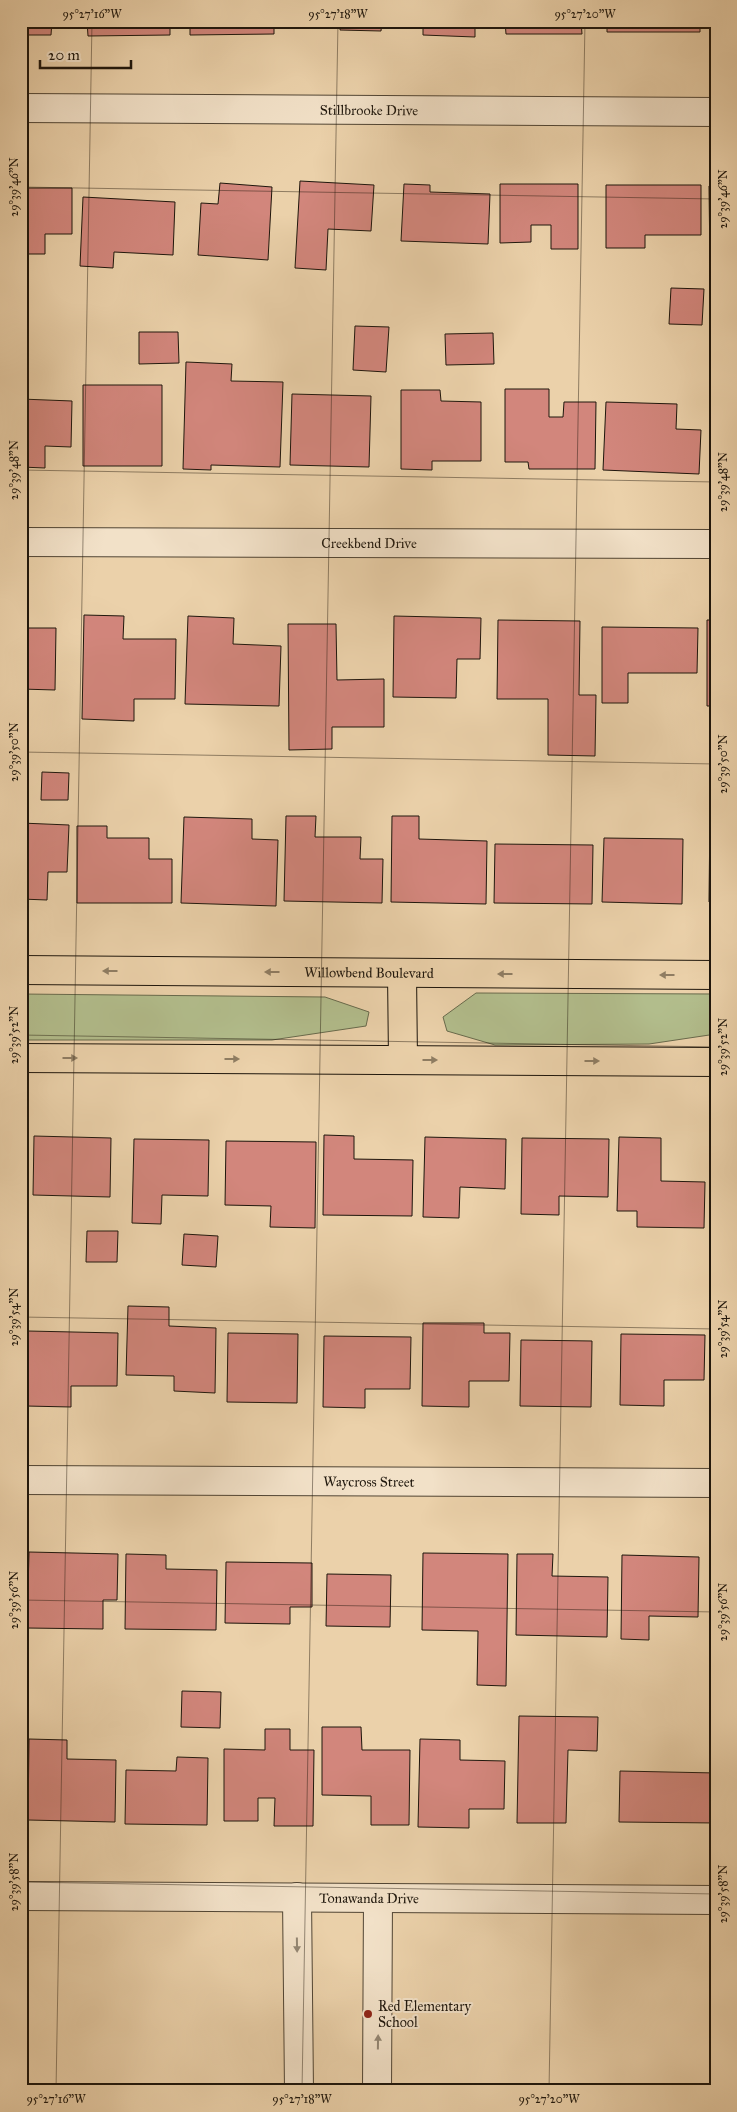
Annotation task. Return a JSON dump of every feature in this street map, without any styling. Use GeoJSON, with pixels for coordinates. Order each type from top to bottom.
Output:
{"type":"FeatureCollection","features":[{"type":"Feature","properties":{"kind":"main road","name":"Willowbend Boulevard"},"geometry":{"type":"LineString","coordinates":[[21,970],[716,975]]}},
{"type":"Feature","properties":{"kind":"main road"},"geometry":{"type":"LineString","coordinates":[[402,973],[403,1060]]}},
{"type":"Feature","properties":{"kind":"main road"},"geometry":{"type":"LineString","coordinates":[[21,1058],[711,1060]]}},
{"type":"Feature","properties":{"kind":"street","name":"Stillbrooke Drive"},"geometry":{"type":"LineString","coordinates":[[21,108],[716,112]]}},
{"type":"Feature","properties":{"kind":"street","name":"Creekbend Drive"},"geometry":{"type":"LineString","coordinates":[[21,542],[716,544]]}},
{"type":"Feature","properties":{"kind":"street","name":"Waycross Street"},"geometry":{"type":"LineString","coordinates":[[21,1480],[716,1483]]}},
{"type":"Feature","properties":{"kind":"street","name":"Tonawanda Drive"},"geometry":{"type":"LineString","coordinates":[[21,1896],[297,1896],[716,1900]]}},
{"type":"Feature","properties":{"kind":"street"},"geometry":{"type":"LineString","coordinates":[[297,1896],[299,2091]]}},
{"type":"Feature","properties":{"kind":"street"},"geometry":{"type":"LineString","coordinates":[[377,2091],[378,1898]]}},
{"type":"Feature","properties":{"kind":"green space"},"geometry":{"type":"Polygon","coordinates":[[[476,993],[716,994],[716,1034],[649,1044],[495,1045],[447,1031],[443,1017],[476,993]]]}},
{"type":"Feature","properties":{"kind":"green space"},"geometry":{"type":"Polygon","coordinates":[[[21,994],[325,997],[369,1012],[366,1026],[272,1040],[21,1040],[21,994]]]}},
{"type":"Feature","properties":{"kind":"building"},"geometry":{"type":"Polygon","coordinates":[[[21,21],[52,21],[51,35],[21,35],[21,21]]]}},
{"type":"Feature","properties":{"kind":"building"},"geometry":{"type":"Polygon","coordinates":[[[87,21],[170,21],[170,35],[88,36],[87,21]]]}},
{"type":"Feature","properties":{"kind":"building"},"geometry":{"type":"Polygon","coordinates":[[[190,21],[274,21],[274,34],[190,35],[190,21]]]}},
{"type":"Feature","properties":{"kind":"building"},"geometry":{"type":"Polygon","coordinates":[[[341,21],[382,21],[381,31],[340,30],[341,21]]]}},
{"type":"Feature","properties":{"kind":"building"},"geometry":{"type":"Polygon","coordinates":[[[394,21],[475,21],[475,37],[423,35],[423,26],[394,25],[394,21]]]}},
{"type":"Feature","properties":{"kind":"building"},"geometry":{"type":"Polygon","coordinates":[[[505,21],[581,21],[582,34],[506,34],[505,21]]]}},
{"type":"Feature","properties":{"kind":"building"},"geometry":{"type":"Polygon","coordinates":[[[607,21],[700,21],[700,32],[607,32],[607,21]]]}},
{"type":"Feature","properties":{"kind":"building"},"geometry":{"type":"Polygon","coordinates":[[[300,181],[374,185],[371,231],[328,229],[326,270],[295,268],[300,181]]]}},
{"type":"Feature","properties":{"kind":"building"},"geometry":{"type":"Polygon","coordinates":[[[220,183],[272,187],[268,260],[198,255],[201,203],[218,204],[220,183]]]}},
{"type":"Feature","properties":{"kind":"building"},"geometry":{"type":"Polygon","coordinates":[[[404,184],[430,185],[430,192],[490,194],[488,244],[401,241],[404,184]]]}},
{"type":"Feature","properties":{"kind":"building"},"geometry":{"type":"Polygon","coordinates":[[[500,184],[578,184],[578,249],[551,249],[551,225],[531,225],[531,242],[500,243],[500,184]]]}},
{"type":"Feature","properties":{"kind":"building"},"geometry":{"type":"Polygon","coordinates":[[[606,185],[701,185],[701,235],[645,235],[645,248],[606,248],[606,185]]]}},
{"type":"Feature","properties":{"kind":"building"},"geometry":{"type":"Polygon","coordinates":[[[709,186],[716,186],[716,267],[710,267],[709,186]]]}},
{"type":"Feature","properties":{"kind":"building"},"geometry":{"type":"Polygon","coordinates":[[[21,188],[72,188],[72,234],[45,234],[45,254],[21,254],[21,188]]]}},
{"type":"Feature","properties":{"kind":"building"},"geometry":{"type":"Polygon","coordinates":[[[83,197],[175,202],[173,255],[114,252],[113,268],[80,266],[83,197]]]}},
{"type":"Feature","properties":{"kind":"building"},"geometry":{"type":"Polygon","coordinates":[[[671,288],[704,289],[702,325],[669,324],[671,288]]]}},
{"type":"Feature","properties":{"kind":"building"},"geometry":{"type":"Polygon","coordinates":[[[355,326],[389,327],[386,372],[353,370],[355,326]]]}},
{"type":"Feature","properties":{"kind":"building"},"geometry":{"type":"Polygon","coordinates":[[[139,332],[178,332],[179,363],[139,364],[139,332]]]}},
{"type":"Feature","properties":{"kind":"building"},"geometry":{"type":"Polygon","coordinates":[[[493,333],[494,364],[446,365],[445,334],[493,333]]]}},
{"type":"Feature","properties":{"kind":"building"},"geometry":{"type":"Polygon","coordinates":[[[186,362],[232,364],[231,381],[283,382],[280,467],[211,465],[211,470],[183,469],[186,362]]]}},
{"type":"Feature","properties":{"kind":"building"},"geometry":{"type":"Polygon","coordinates":[[[83,385],[162,385],[162,466],[83,466],[83,385]]]}},
{"type":"Feature","properties":{"kind":"building"},"geometry":{"type":"Polygon","coordinates":[[[505,389],[549,389],[549,417],[563,417],[564,402],[596,402],[595,469],[529,469],[528,462],[505,462],[505,389]]]}},
{"type":"Feature","properties":{"kind":"building"},"geometry":{"type":"Polygon","coordinates":[[[401,390],[440,390],[441,401],[481,402],[481,461],[432,461],[432,470],[401,469],[401,390]]]}},
{"type":"Feature","properties":{"kind":"building"},"geometry":{"type":"Polygon","coordinates":[[[292,394],[371,396],[369,467],[290,465],[292,394]]]}},
{"type":"Feature","properties":{"kind":"building"},"geometry":{"type":"Polygon","coordinates":[[[716,396],[716,468],[713,468],[716,396]]]}},
{"type":"Feature","properties":{"kind":"building"},"geometry":{"type":"Polygon","coordinates":[[[21,399],[72,401],[71,447],[45,446],[45,468],[21,467],[21,399]]]}},
{"type":"Feature","properties":{"kind":"building"},"geometry":{"type":"Polygon","coordinates":[[[606,402],[677,404],[676,429],[701,430],[699,474],[603,470],[606,402]]]}},
{"type":"Feature","properties":{"kind":"building"},"geometry":{"type":"Polygon","coordinates":[[[84,615],[124,616],[123,639],[176,639],[175,699],[134,699],[134,721],[82,719],[84,615]]]}},
{"type":"Feature","properties":{"kind":"building"},"geometry":{"type":"Polygon","coordinates":[[[188,616],[234,618],[233,644],[281,646],[279,706],[185,704],[188,616]]]}},
{"type":"Feature","properties":{"kind":"building"},"geometry":{"type":"Polygon","coordinates":[[[394,616],[481,618],[480,659],[457,659],[456,698],[393,697],[394,616]]]}},
{"type":"Feature","properties":{"kind":"building"},"geometry":{"type":"Polygon","coordinates":[[[498,620],[580,621],[579,695],[596,695],[595,756],[548,755],[548,699],[497,699],[498,620]]]}},
{"type":"Feature","properties":{"kind":"building"},"geometry":{"type":"Polygon","coordinates":[[[707,620],[716,620],[716,706],[707,706],[707,620]]]}},
{"type":"Feature","properties":{"kind":"building"},"geometry":{"type":"Polygon","coordinates":[[[288,624],[336,624],[337,680],[384,679],[384,727],[332,727],[332,749],[289,750],[288,624]]]}},
{"type":"Feature","properties":{"kind":"building"},"geometry":{"type":"Polygon","coordinates":[[[602,627],[698,628],[697,673],[628,673],[628,703],[602,703],[602,627]]]}},
{"type":"Feature","properties":{"kind":"building"},"geometry":{"type":"Polygon","coordinates":[[[21,628],[56,628],[55,690],[21,689],[21,628]]]}},
{"type":"Feature","properties":{"kind":"building"},"geometry":{"type":"Polygon","coordinates":[[[42,772],[69,773],[68,800],[41,800],[42,772]]]}},
{"type":"Feature","properties":{"kind":"building"},"geometry":{"type":"Polygon","coordinates":[[[710,810],[716,811],[716,903],[709,902],[710,810]]]}},
{"type":"Feature","properties":{"kind":"building"},"geometry":{"type":"Polygon","coordinates":[[[286,816],[316,816],[315,837],[361,837],[360,859],[383,859],[382,903],[284,901],[286,816]]]}},
{"type":"Feature","properties":{"kind":"building"},"geometry":{"type":"Polygon","coordinates":[[[392,816],[419,816],[419,839],[487,841],[486,904],[391,902],[392,816]]]}},
{"type":"Feature","properties":{"kind":"building"},"geometry":{"type":"Polygon","coordinates":[[[184,817],[252,819],[252,839],[278,840],[276,906],[181,903],[184,817]]]}},
{"type":"Feature","properties":{"kind":"building"},"geometry":{"type":"Polygon","coordinates":[[[21,823],[69,825],[67,872],[48,872],[47,900],[21,899],[21,823]]]}},
{"type":"Feature","properties":{"kind":"building"},"geometry":{"type":"Polygon","coordinates":[[[77,826],[107,826],[107,838],[149,838],[149,859],[172,859],[172,903],[77,903],[77,826]]]}},
{"type":"Feature","properties":{"kind":"building"},"geometry":{"type":"Polygon","coordinates":[[[604,838],[683,839],[682,904],[602,902],[604,838]]]}},
{"type":"Feature","properties":{"kind":"building"},"geometry":{"type":"Polygon","coordinates":[[[495,844],[593,845],[592,904],[494,903],[495,844]]]}},
{"type":"Feature","properties":{"kind":"building"},"geometry":{"type":"Polygon","coordinates":[[[324,1135],[354,1136],[354,1159],[413,1160],[412,1216],[323,1215],[324,1135]]]}},
{"type":"Feature","properties":{"kind":"building"},"geometry":{"type":"Polygon","coordinates":[[[34,1136],[111,1138],[110,1197],[33,1195],[34,1136]]]}},
{"type":"Feature","properties":{"kind":"building"},"geometry":{"type":"Polygon","coordinates":[[[425,1137],[506,1139],[505,1189],[460,1187],[459,1218],[423,1217],[425,1137]]]}},
{"type":"Feature","properties":{"kind":"building"},"geometry":{"type":"Polygon","coordinates":[[[619,1137],[661,1138],[661,1181],[705,1182],[704,1228],[637,1227],[637,1211],[617,1211],[619,1137]]]}},
{"type":"Feature","properties":{"kind":"building"},"geometry":{"type":"Polygon","coordinates":[[[522,1138],[609,1139],[608,1197],[559,1196],[559,1215],[521,1214],[522,1138]]]}},
{"type":"Feature","properties":{"kind":"building"},"geometry":{"type":"Polygon","coordinates":[[[134,1139],[209,1140],[208,1196],[162,1195],[161,1224],[132,1223],[134,1139]]]}},
{"type":"Feature","properties":{"kind":"building"},"geometry":{"type":"Polygon","coordinates":[[[226,1141],[316,1142],[315,1228],[270,1227],[271,1206],[225,1205],[226,1141]]]}},
{"type":"Feature","properties":{"kind":"building"},"geometry":{"type":"Polygon","coordinates":[[[21,1149],[23,1149],[22,1214],[21,1214],[21,1149]]]}},
{"type":"Feature","properties":{"kind":"building"},"geometry":{"type":"Polygon","coordinates":[[[87,1231],[118,1231],[117,1262],[86,1262],[87,1231]]]}},
{"type":"Feature","properties":{"kind":"building"},"geometry":{"type":"Polygon","coordinates":[[[184,1234],[218,1236],[216,1267],[182,1265],[184,1234]]]}},
{"type":"Feature","properties":{"kind":"building"},"geometry":{"type":"Polygon","coordinates":[[[128,1306],[169,1307],[169,1326],[216,1328],[215,1393],[174,1391],[174,1376],[126,1375],[128,1306]]]}},
{"type":"Feature","properties":{"kind":"building"},"geometry":{"type":"Polygon","coordinates":[[[715,1322],[716,1409],[714,1409],[715,1322]]]}},
{"type":"Feature","properties":{"kind":"building"},"geometry":{"type":"Polygon","coordinates":[[[423,1323],[484,1323],[484,1333],[510,1333],[509,1381],[469,1381],[469,1407],[422,1406],[423,1323]]]}},
{"type":"Feature","properties":{"kind":"building"},"geometry":{"type":"Polygon","coordinates":[[[28,1331],[118,1333],[117,1386],[71,1386],[71,1407],[26,1406],[28,1331]]]}},
{"type":"Feature","properties":{"kind":"building"},"geometry":{"type":"Polygon","coordinates":[[[228,1333],[298,1334],[297,1403],[227,1402],[228,1333]]]}},
{"type":"Feature","properties":{"kind":"building"},"geometry":{"type":"Polygon","coordinates":[[[621,1334],[705,1335],[704,1380],[664,1380],[664,1406],[620,1405],[621,1334]]]}},
{"type":"Feature","properties":{"kind":"building"},"geometry":{"type":"Polygon","coordinates":[[[324,1336],[411,1337],[410,1389],[365,1389],[365,1408],[323,1407],[324,1336]]]}},
{"type":"Feature","properties":{"kind":"building"},"geometry":{"type":"Polygon","coordinates":[[[521,1340],[592,1341],[591,1407],[520,1406],[521,1340]]]}},
{"type":"Feature","properties":{"kind":"building"},"geometry":{"type":"Polygon","coordinates":[[[29,1552],[118,1554],[117,1600],[103,1600],[103,1629],[27,1628],[29,1552]]]}},
{"type":"Feature","properties":{"kind":"building"},"geometry":{"type":"Polygon","coordinates":[[[423,1553],[508,1554],[506,1686],[477,1685],[478,1631],[422,1630],[423,1553]]]}},
{"type":"Feature","properties":{"kind":"building"},"geometry":{"type":"Polygon","coordinates":[[[126,1554],[166,1555],[166,1569],[217,1570],[216,1630],[125,1629],[126,1554]]]}},
{"type":"Feature","properties":{"kind":"building"},"geometry":{"type":"Polygon","coordinates":[[[517,1554],[553,1554],[552,1576],[608,1577],[607,1637],[516,1635],[517,1554]]]}},
{"type":"Feature","properties":{"kind":"building"},"geometry":{"type":"Polygon","coordinates":[[[622,1555],[699,1557],[698,1617],[649,1616],[649,1640],[621,1639],[622,1555]]]}},
{"type":"Feature","properties":{"kind":"building"},"geometry":{"type":"Polygon","coordinates":[[[226,1562],[312,1563],[312,1607],[290,1607],[290,1624],[225,1623],[226,1562]]]}},
{"type":"Feature","properties":{"kind":"building"},"geometry":{"type":"Polygon","coordinates":[[[327,1574],[391,1575],[390,1627],[326,1626],[327,1574]]]}},
{"type":"Feature","properties":{"kind":"building"},"geometry":{"type":"Polygon","coordinates":[[[182,1691],[221,1692],[220,1728],[181,1727],[182,1691]]]}},
{"type":"Feature","properties":{"kind":"building"},"geometry":{"type":"Polygon","coordinates":[[[519,1716],[598,1717],[597,1751],[568,1750],[566,1823],[517,1823],[519,1716]]]}},
{"type":"Feature","properties":{"kind":"building"},"geometry":{"type":"Polygon","coordinates":[[[322,1727],[361,1727],[362,1750],[410,1750],[409,1825],[371,1825],[371,1796],[322,1795],[322,1727]]]}},
{"type":"Feature","properties":{"kind":"building"},"geometry":{"type":"Polygon","coordinates":[[[265,1729],[290,1729],[290,1750],[314,1750],[313,1826],[274,1826],[275,1798],[258,1798],[258,1821],[224,1821],[224,1749],[265,1750],[265,1729]]]}},
{"type":"Feature","properties":{"kind":"building"},"geometry":{"type":"Polygon","coordinates":[[[29,1739],[67,1740],[67,1759],[116,1760],[115,1822],[28,1820],[29,1739]]]}},
{"type":"Feature","properties":{"kind":"building"},"geometry":{"type":"Polygon","coordinates":[[[420,1739],[460,1740],[460,1760],[505,1761],[504,1809],[469,1809],[469,1828],[418,1827],[420,1739]]]}},
{"type":"Feature","properties":{"kind":"building"},"geometry":{"type":"Polygon","coordinates":[[[177,1757],[208,1758],[207,1825],[125,1824],[126,1770],[176,1771],[177,1757]]]}},
{"type":"Feature","properties":{"kind":"building"},"geometry":{"type":"Polygon","coordinates":[[[620,1771],[716,1773],[716,1823],[619,1822],[620,1771]]]}},
{"type":"Feature","properties":{"kind":"place","name":"Red Elementary School"},"geometry":{"type":"Point","coordinates":[368,2014]}}]}
